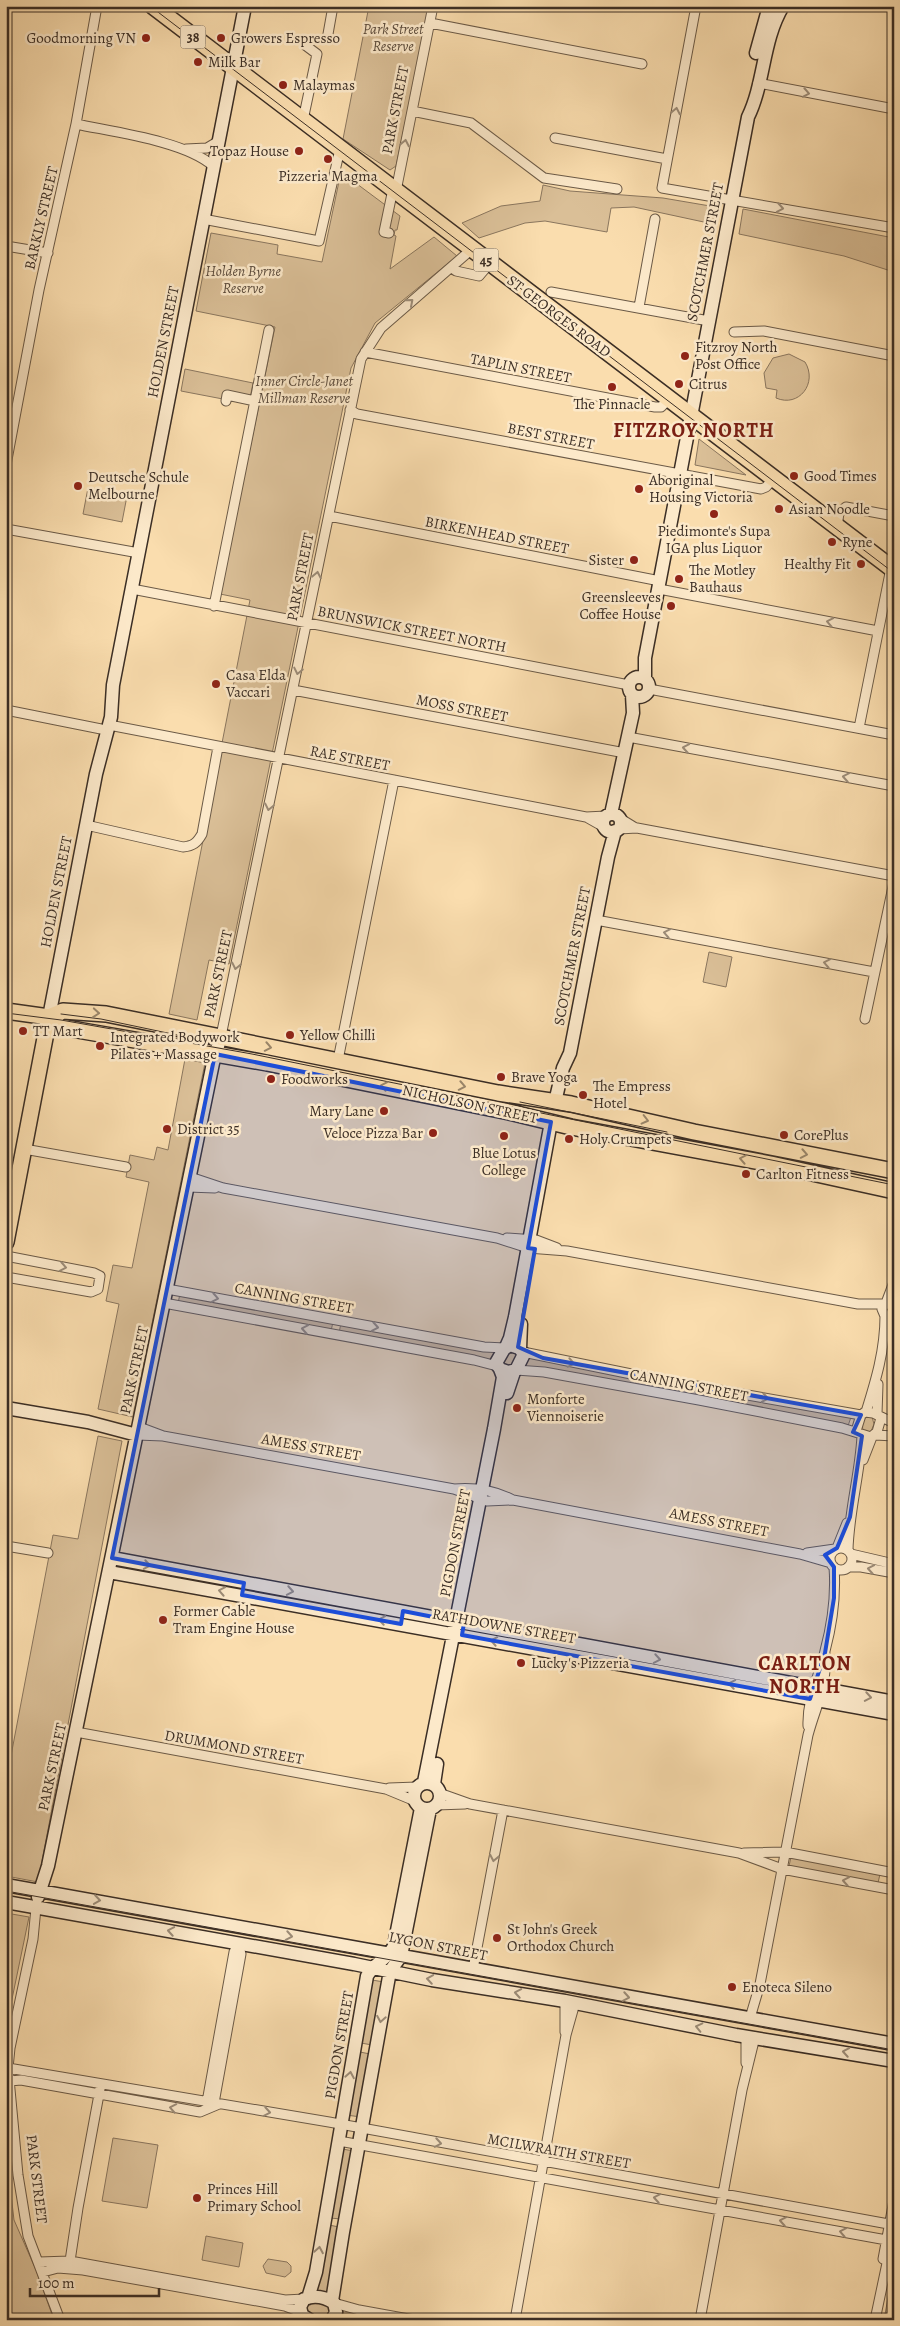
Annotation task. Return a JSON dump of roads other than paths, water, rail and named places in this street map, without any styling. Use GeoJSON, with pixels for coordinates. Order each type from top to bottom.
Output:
{"type":"FeatureCollection","features":[{"type":"Feature","properties":{"kind":"highway","name":"ST GEORGES ROAD"},"geometry":{"type":"LineString","coordinates":[[153,6],[892,569]]}},
{"type":"Feature","properties":{"kind":"main road","name":"NICHOLSON STREET"},"geometry":{"type":"LineString","coordinates":[[6,1011],[49,1017],[63,1011],[106,1014],[439,1081],[559,1103],[774,1148],[894,1170]]}},
{"type":"Feature","properties":{"kind":"main road","name":"NICHOLSON STREET"},"geometry":{"type":"LineString","coordinates":[[49,1017],[60,1027],[215,1054],[436,1097],[555,1123],[771,1164],[894,1190]]}},
{"type":"Feature","properties":{"kind":"main road"},"geometry":{"type":"LineString","coordinates":[[6,1242],[49,1017]]}},
{"type":"Feature","properties":{"kind":"main road"},"geometry":{"type":"LineString","coordinates":[[436,1097],[439,1081]]}},
{"type":"Feature","properties":{"kind":"main road"},"geometry":{"type":"LineString","coordinates":[[555,1123],[559,1103]]}},
{"type":"Feature","properties":{"kind":"main road"},"geometry":{"type":"LineString","coordinates":[[771,1164],[774,1148]]}},
{"type":"Feature","properties":{"kind":"street","name":"BARKLY STREET"},"geometry":{"type":"LineString","coordinates":[[6,465],[39,290],[76,124],[97,6]]}},
{"type":"Feature","properties":{"kind":"street","name":"HOLDEN STREET"},"geometry":{"type":"LineString","coordinates":[[49,1017],[217,142],[245,6]]}},
{"type":"Feature","properties":{"kind":"street"},"geometry":{"type":"LineString","coordinates":[[328,34],[333,6]]}},
{"type":"Feature","properties":{"kind":"street","name":"PARK STREET"},"geometry":{"type":"LineString","coordinates":[[389,232],[384,232],[412,111],[433,6]]}},
{"type":"Feature","properties":{"kind":"street"},"geometry":{"type":"LineString","coordinates":[[696,6],[662,188],[894,228]]}},
{"type":"Feature","properties":{"kind":"street","name":"SCOTCHMER STREET"},"geometry":{"type":"LineString","coordinates":[[748,117],[747,101],[760,34],[769,6]]}},
{"type":"Feature","properties":{"kind":"street","name":"SCOTCHMER STREET"},"geometry":{"type":"LineString","coordinates":[[559,1103],[563,1068],[567,1060],[596,920],[608,857],[617,792],[645,658],[748,117],[754,104],[768,40],[783,6]]}},
{"type":"Feature","properties":{"kind":"street"},"geometry":{"type":"LineString","coordinates":[[430,23],[642,64]]}},
{"type":"Feature","properties":{"kind":"street"},"geometry":{"type":"LineString","coordinates":[[303,120],[317,54],[305,45]]}},
{"type":"Feature","properties":{"kind":"street"},"geometry":{"type":"LineString","coordinates":[[758,82],[894,109]]}},
{"type":"Feature","properties":{"kind":"street"},"geometry":{"type":"LineString","coordinates":[[412,111],[471,123],[544,178],[617,189]]}},
{"type":"Feature","properties":{"kind":"street"},"geometry":{"type":"LineString","coordinates":[[76,124],[181,149],[200,156],[213,166]]}},
{"type":"Feature","properties":{"kind":"street"},"geometry":{"type":"LineString","coordinates":[[555,138],[667,159]]}},
{"type":"Feature","properties":{"kind":"street"},"geometry":{"type":"LineString","coordinates":[[181,149],[207,148],[217,142]]}},
{"type":"Feature","properties":{"kind":"street"},"geometry":{"type":"LineString","coordinates":[[203,219],[317,242],[322,238],[340,149]]}},
{"type":"Feature","properties":{"kind":"street"},"geometry":{"type":"LineString","coordinates":[[639,307],[656,220]]}},
{"type":"Feature","properties":{"kind":"street"},"geometry":{"type":"LineString","coordinates":[[6,246],[48,253]]}},
{"type":"Feature","properties":{"kind":"street","name":"PARK STREET"},"geometry":{"type":"LineString","coordinates":[[60,2320],[44,2272],[28,2238],[22,2202],[8,2068],[10,2048],[215,1054],[221,1036],[308,623],[360,364],[365,352],[381,328],[472,249]]}},
{"type":"Feature","properties":{"kind":"street"},"geometry":{"type":"LineString","coordinates":[[452,268],[456,271],[479,276],[490,263]]}},
{"type":"Feature","properties":{"kind":"street"},"geometry":{"type":"LineString","coordinates":[[551,292],[708,321]]}},
{"type":"Feature","properties":{"kind":"street"},"geometry":{"type":"LineString","coordinates":[[214,606],[269,330]]}},
{"type":"Feature","properties":{"kind":"street"},"geometry":{"type":"LineString","coordinates":[[734,332],[764,331],[894,356]]}},
{"type":"Feature","properties":{"kind":"street","name":"TAPLIN STREET"},"geometry":{"type":"LineString","coordinates":[[365,352],[655,408],[661,407],[669,399]]}},
{"type":"Feature","properties":{"kind":"street"},"geometry":{"type":"LineString","coordinates":[[226,401],[227,395],[255,401]]}},
{"type":"Feature","properties":{"kind":"street","name":"BEST STREET"},"geometry":{"type":"LineString","coordinates":[[350,410],[357,414],[761,489],[774,479]]}},
{"type":"Feature","properties":{"kind":"street"},"geometry":{"type":"LineString","coordinates":[[837,527],[840,512],[846,507],[894,516]]}},
{"type":"Feature","properties":{"kind":"street","name":"BIRKENHEAD STREET"},"geometry":{"type":"LineString","coordinates":[[329,516],[878,631]]}},
{"type":"Feature","properties":{"kind":"street"},"geometry":{"type":"LineString","coordinates":[[6,528],[139,554]]}},
{"type":"Feature","properties":{"kind":"street"},"geometry":{"type":"LineString","coordinates":[[859,728],[892,569]]}},
{"type":"Feature","properties":{"kind":"street","name":"BRUNSWICK STREET NORTH"},"geometry":{"type":"LineString","coordinates":[[132,589],[894,735]]}},
{"type":"Feature","properties":{"kind":"street","name":"MOSS STREET"},"geometry":{"type":"LineString","coordinates":[[294,690],[625,753]]}},
{"type":"Feature","properties":{"kind":"street","name":"RAE STREET"},"geometry":{"type":"LineString","coordinates":[[6,710],[218,747],[613,823]]}},
{"type":"Feature","properties":{"kind":"street"},"geometry":{"type":"LineString","coordinates":[[628,737],[893,783]]}},
{"type":"Feature","properties":{"kind":"street"},"geometry":{"type":"LineString","coordinates":[[86,825],[183,847],[191,846],[202,834],[218,747]]}},
{"type":"Feature","properties":{"kind":"street"},"geometry":{"type":"LineString","coordinates":[[338,1060],[394,780]]}},
{"type":"Feature","properties":{"kind":"street"},"geometry":{"type":"LineString","coordinates":[[613,823],[894,876]]}},
{"type":"Feature","properties":{"kind":"street"},"geometry":{"type":"LineString","coordinates":[[865,1019],[894,882]]}},
{"type":"Feature","properties":{"kind":"street"},"geometry":{"type":"LineString","coordinates":[[596,920],[874,972]]}},
{"type":"Feature","properties":{"kind":"street"},"geometry":{"type":"LineString","coordinates":[[532,1244],[519,1332],[523,1357],[515,1371],[499,1368],[497,1360],[512,1332],[532,1244],[555,1123]]}},
{"type":"Feature","properties":{"kind":"street"},"geometry":{"type":"LineString","coordinates":[[24,1149],[126,1167]]}},
{"type":"Feature","properties":{"kind":"street"},"geometry":{"type":"LineString","coordinates":[[189,1182],[858,1304],[888,1303]]}},
{"type":"Feature","properties":{"kind":"street"},"geometry":{"type":"LineString","coordinates":[[6,1256],[94,1273],[100,1276],[100,1282],[98,1289],[91,1292],[6,1276]]}},
{"type":"Feature","properties":{"kind":"street"},"geometry":{"type":"LineString","coordinates":[[889,1317],[882,1309],[888,1303],[894,1282]]}},
{"type":"Feature","properties":{"kind":"street","name":"CANNING STREET"},"geometry":{"type":"LineString","coordinates":[[167,1289],[484,1347],[505,1347]]}},
{"type":"Feature","properties":{"kind":"street","name":"CANNING STREET"},"geometry":{"type":"LineString","coordinates":[[164,1303],[465,1358],[499,1368]]}},
{"type":"Feature","properties":{"kind":"street"},"geometry":{"type":"LineString","coordinates":[[858,1304],[889,1317]]}},
{"type":"Feature","properties":{"kind":"street"},"geometry":{"type":"LineString","coordinates":[[860,1467],[859,1433],[863,1414],[878,1374],[889,1317]]}},
{"type":"Feature","properties":{"kind":"street"},"geometry":{"type":"LineString","coordinates":[[505,1347],[510,1345],[521,1350]]}},
{"type":"Feature","properties":{"kind":"street","name":"CANNING STREET"},"geometry":{"type":"LineString","coordinates":[[521,1350],[650,1378],[879,1416]]}},
{"type":"Feature","properties":{"kind":"street","name":"PIGDON STREET"},"geometry":{"type":"LineString","coordinates":[[332,2320],[336,2312],[333,2302],[359,2145],[390,1971],[396,1955],[394,1946],[410,1886],[484,1495],[503,1379],[499,1368]]}},
{"type":"Feature","properties":{"kind":"street","name":"CANNING STREET"},"geometry":{"type":"LineString","coordinates":[[515,1371],[564,1376],[874,1436]]}},
{"type":"Feature","properties":{"kind":"street","name":"PIGDON STREET"},"geometry":{"type":"LineString","coordinates":[[484,1495],[507,1395],[515,1371]]}},
{"type":"Feature","properties":{"kind":"street"},"geometry":{"type":"LineString","coordinates":[[834,1598],[852,1561],[850,1552],[850,1517],[860,1467],[881,1423],[879,1416],[878,1374]]}},
{"type":"Feature","properties":{"kind":"street","name":"AMESS STREET"},"geometry":{"type":"LineString","coordinates":[[8,1407],[93,1423],[102,1422],[163,1436],[800,1554],[832,1565]]}},
{"type":"Feature","properties":{"kind":"street"},"geometry":{"type":"LineString","coordinates":[[879,1416],[894,1422]]}},
{"type":"Feature","properties":{"kind":"street"},"geometry":{"type":"LineString","coordinates":[[874,1436],[894,1436]]}},
{"type":"Feature","properties":{"kind":"street"},"geometry":{"type":"LineString","coordinates":[[700,2320],[785,1852],[808,1735],[816,1708],[834,1598],[830,1557],[836,1549],[850,1517]]}},
{"type":"Feature","properties":{"kind":"street"},"geometry":{"type":"LineString","coordinates":[[6,1546],[48,1553]]}},
{"type":"Feature","properties":{"kind":"street"},"geometry":{"type":"LineString","coordinates":[[836,1549],[850,1552],[893,1568]]}},
{"type":"Feature","properties":{"kind":"street","name":"AMESS STREET"},"geometry":{"type":"LineString","coordinates":[[800,1554],[836,1549]]}},
{"type":"Feature","properties":{"kind":"street","name":"RATHDOWNE STREET"},"geometry":{"type":"LineString","coordinates":[[112,1558],[401,1624],[459,1629],[817,1694],[894,1714]]}},
{"type":"Feature","properties":{"kind":"street"},"geometry":{"type":"LineString","coordinates":[[832,1565],[847,1568],[893,1568]]}},
{"type":"Feature","properties":{"kind":"street","name":"RATHDOWNE STREET"},"geometry":{"type":"LineString","coordinates":[[109,1572],[403,1611],[459,1629]]}},
{"type":"Feature","properties":{"kind":"street"},"geometry":{"type":"LineString","coordinates":[[401,1624],[403,1611]]}},
{"type":"Feature","properties":{"kind":"street","name":"RATHDOWNE STREET"},"geometry":{"type":"LineString","coordinates":[[817,1694],[894,1702]]}},
{"type":"Feature","properties":{"kind":"street","name":"DRUMMOND STREET"},"geometry":{"type":"LineString","coordinates":[[76,1732],[739,1854],[782,1869],[894,1890]]}},
{"type":"Feature","properties":{"kind":"street","name":"DRUMMOND STREET"},"geometry":{"type":"LineString","coordinates":[[386,1788],[427,1796]]}},
{"type":"Feature","properties":{"kind":"street"},"geometry":{"type":"LineString","coordinates":[[471,1984],[503,1810]]}},
{"type":"Feature","properties":{"kind":"street","name":"DRUMMOND STREET"},"geometry":{"type":"LineString","coordinates":[[739,1854],[785,1852],[894,1873]]}},
{"type":"Feature","properties":{"kind":"street"},"geometry":{"type":"LineString","coordinates":[[881,1888],[884,1871]]}},
{"type":"Feature","properties":{"kind":"street","name":"LYGON STREET"},"geometry":{"type":"LineString","coordinates":[[6,1885],[114,1902],[241,1928],[343,1944],[894,2044]]}},
{"type":"Feature","properties":{"kind":"street","name":"LYGON STREET"},"geometry":{"type":"LineString","coordinates":[[6,1902],[894,2061]]}},
{"type":"Feature","properties":{"kind":"street"},"geometry":{"type":"LineString","coordinates":[[219,1940],[222,1924]]}},
{"type":"Feature","properties":{"kind":"street"},"geometry":{"type":"LineString","coordinates":[[213,2103],[240,1954],[238,1944],[241,1928]]}},
{"type":"Feature","properties":{"kind":"street","name":"PIGDON STREET"},"geometry":{"type":"LineString","coordinates":[[306,2317],[306,2298],[316,2272],[367,1976],[373,1968],[396,1955]]}},
{"type":"Feature","properties":{"kind":"street"},"geometry":{"type":"LineString","coordinates":[[515,2320],[566,2035],[572,1987]]}},
{"type":"Feature","properties":{"kind":"street","name":"MCILWRAITH STREET"},"geometry":{"type":"LineString","coordinates":[[8,2068],[341,2125],[892,2226]]}},
{"type":"Feature","properties":{"kind":"street","name":"MCILWRAITH STREET"},"geometry":{"type":"LineString","coordinates":[[10,2081],[21,2080],[200,2112],[213,2103]]}},
{"type":"Feature","properties":{"kind":"street"},"geometry":{"type":"LineString","coordinates":[[70,2261],[101,2084]]}},
{"type":"Feature","properties":{"kind":"street","name":"MCILWRAITH STREET"},"geometry":{"type":"LineString","coordinates":[[339,2141],[888,2240]]}},
{"type":"Feature","properties":{"kind":"street"},"geometry":{"type":"LineString","coordinates":[[875,2320],[892,2226],[894,2200]]}},
{"type":"Feature","properties":{"kind":"street"},"geometry":{"type":"LineString","coordinates":[[39,2262],[70,2261],[285,2300],[325,2298],[359,2310],[414,2320]]}},
{"type":"Feature","properties":{"kind":"street"},"geometry":{"type":"LineString","coordinates":[[44,2272],[58,2268],[84,2270],[285,2306],[306,2317]]}},
{"type":"Feature","properties":{"kind":"tram line"},"geometry":{"type":"LineString","coordinates":[[150,6],[894,573]]}},
{"type":"Feature","properties":{"kind":"tram line"},"geometry":{"type":"LineString","coordinates":[[6,1013],[61,1020],[252,1054],[894,1185]]}},
{"type":"Feature","properties":{"kind":"tram line"},"geometry":{"type":"LineString","coordinates":[[61,1014],[101,1019],[196,1039]]}},
{"type":"Feature","properties":{"kind":"tram line"},"geometry":{"type":"LineString","coordinates":[[520,1102],[667,1132]]}},
{"type":"Feature","properties":{"kind":"tram line"},"geometry":{"type":"LineString","coordinates":[[6,1891],[894,2050]]}},
{"type":"Feature","properties":{"kind":"place","name":"Goodmorning VN"},"geometry":{"type":"Point","coordinates":[146,38]}},
{"type":"Feature","properties":{"kind":"place","name":"Growers Espresso"},"geometry":{"type":"Point","coordinates":[221,38]}},
{"type":"Feature","properties":{"kind":"place","name":"Milk Bar"},"geometry":{"type":"Point","coordinates":[198,62]}},
{"type":"Feature","properties":{"kind":"place","name":"Malaymas"},"geometry":{"type":"Point","coordinates":[283,85]}},
{"type":"Feature","properties":{"kind":"place","name":"Topaz House"},"geometry":{"type":"Point","coordinates":[299,151]}},
{"type":"Feature","properties":{"kind":"place","name":"Pizzeria Magma"},"geometry":{"type":"Point","coordinates":[328,159]}},
{"type":"Feature","properties":{"kind":"place","name":"Fitzroy North Post Office"},"geometry":{"type":"Point","coordinates":[685,356]}},
{"type":"Feature","properties":{"kind":"place","name":"Citrus"},"geometry":{"type":"Point","coordinates":[679,384]}},
{"type":"Feature","properties":{"kind":"place","name":"The Pinnacle"},"geometry":{"type":"Point","coordinates":[612,387]}},
{"type":"Feature","properties":{"kind":"place","name":"Good Times"},"geometry":{"type":"Point","coordinates":[794,476]}},
{"type":"Feature","properties":{"kind":"place","name":"Deutsche Schule Melbourne"},"geometry":{"type":"Point","coordinates":[78,486]}},
{"type":"Feature","properties":{"kind":"place","name":"Aboriginal Housing Victoria"},"geometry":{"type":"Point","coordinates":[639,489]}},
{"type":"Feature","properties":{"kind":"place","name":"Asian Noodle"},"geometry":{"type":"Point","coordinates":[779,509]}},
{"type":"Feature","properties":{"kind":"place","name":"Piedimonte's Supa IGA plus Liquor"},"geometry":{"type":"Point","coordinates":[714,514]}},
{"type":"Feature","properties":{"kind":"place","name":"Ryne"},"geometry":{"type":"Point","coordinates":[832,542]}},
{"type":"Feature","properties":{"kind":"place","name":"Sister"},"geometry":{"type":"Point","coordinates":[634,560]}},
{"type":"Feature","properties":{"kind":"place","name":"Healthy Fit"},"geometry":{"type":"Point","coordinates":[861,564]}},
{"type":"Feature","properties":{"kind":"place","name":"The Motley Bauhaus"},"geometry":{"type":"Point","coordinates":[679,579]}},
{"type":"Feature","properties":{"kind":"place","name":"Greensleeves Coffee House"},"geometry":{"type":"Point","coordinates":[671,606]}},
{"type":"Feature","properties":{"kind":"place","name":"Casa Elda Vaccari"},"geometry":{"type":"Point","coordinates":[216,684]}},
{"type":"Feature","properties":{"kind":"place","name":"TT Mart"},"geometry":{"type":"Point","coordinates":[23,1031]}},
{"type":"Feature","properties":{"kind":"place","name":"Yellow Chilli"},"geometry":{"type":"Point","coordinates":[290,1035]}},
{"type":"Feature","properties":{"kind":"place","name":"Integrated Bodywork Pilates + Massage"},"geometry":{"type":"Point","coordinates":[100,1046]}},
{"type":"Feature","properties":{"kind":"place","name":"Brave Yoga"},"geometry":{"type":"Point","coordinates":[501,1077]}},
{"type":"Feature","properties":{"kind":"place","name":"Foodworks"},"geometry":{"type":"Point","coordinates":[271,1079]}},
{"type":"Feature","properties":{"kind":"place","name":"The Empress Hotel"},"geometry":{"type":"Point","coordinates":[583,1095]}},
{"type":"Feature","properties":{"kind":"place","name":"Mary Lane"},"geometry":{"type":"Point","coordinates":[384,1111]}},
{"type":"Feature","properties":{"kind":"place","name":"District 35"},"geometry":{"type":"Point","coordinates":[167,1129]}},
{"type":"Feature","properties":{"kind":"place","name":"Veloce Pizza Bar"},"geometry":{"type":"Point","coordinates":[433,1133]}},
{"type":"Feature","properties":{"kind":"place","name":"CorePlus"},"geometry":{"type":"Point","coordinates":[784,1135]}},
{"type":"Feature","properties":{"kind":"place","name":"Blue Lotus College"},"geometry":{"type":"Point","coordinates":[504,1136]}},
{"type":"Feature","properties":{"kind":"place","name":"Holy Crumpets"},"geometry":{"type":"Point","coordinates":[569,1139]}},
{"type":"Feature","properties":{"kind":"place","name":"Carlton Fitness"},"geometry":{"type":"Point","coordinates":[746,1174]}},
{"type":"Feature","properties":{"kind":"place","name":"Monforte Viennoiserie"},"geometry":{"type":"Point","coordinates":[517,1408]}},
{"type":"Feature","properties":{"kind":"place","name":"Former Cable Tram Engine House"},"geometry":{"type":"Point","coordinates":[163,1620]}},
{"type":"Feature","properties":{"kind":"place","name":"Lucky's Pizzeria"},"geometry":{"type":"Point","coordinates":[521,1663]}},
{"type":"Feature","properties":{"kind":"place","name":"St John's Greek Orthodox Church"},"geometry":{"type":"Point","coordinates":[497,1938]}},
{"type":"Feature","properties":{"kind":"place","name":"Enoteca Sileno"},"geometry":{"type":"Point","coordinates":[732,1987]}},
{"type":"Feature","properties":{"kind":"place","name":"Princes Hill Primary School"},"geometry":{"type":"Point","coordinates":[197,2198]}},
{"type":"Feature","properties":{"kind":"district","name":"FITZROY NORTH"},"geometry":{"type":"Point","coordinates":[694,430]}},
{"type":"Feature","properties":{"kind":"district","name":"CARLTON NORTH"},"geometry":{"type":"Point","coordinates":[805,1674]}},
{"type":"Feature","properties":{"kind":"park label","name":"Park Street Reserve"},"geometry":{"type":"Point","coordinates":[393,38]}},
{"type":"Feature","properties":{"kind":"park label","name":"Holden Byrne Reserve"},"geometry":{"type":"Point","coordinates":[243,280]}},
{"type":"Feature","properties":{"kind":"park label","name":"Inner Circle-Janet Millman Reserve"},"geometry":{"type":"Point","coordinates":[304,390]}}]}
